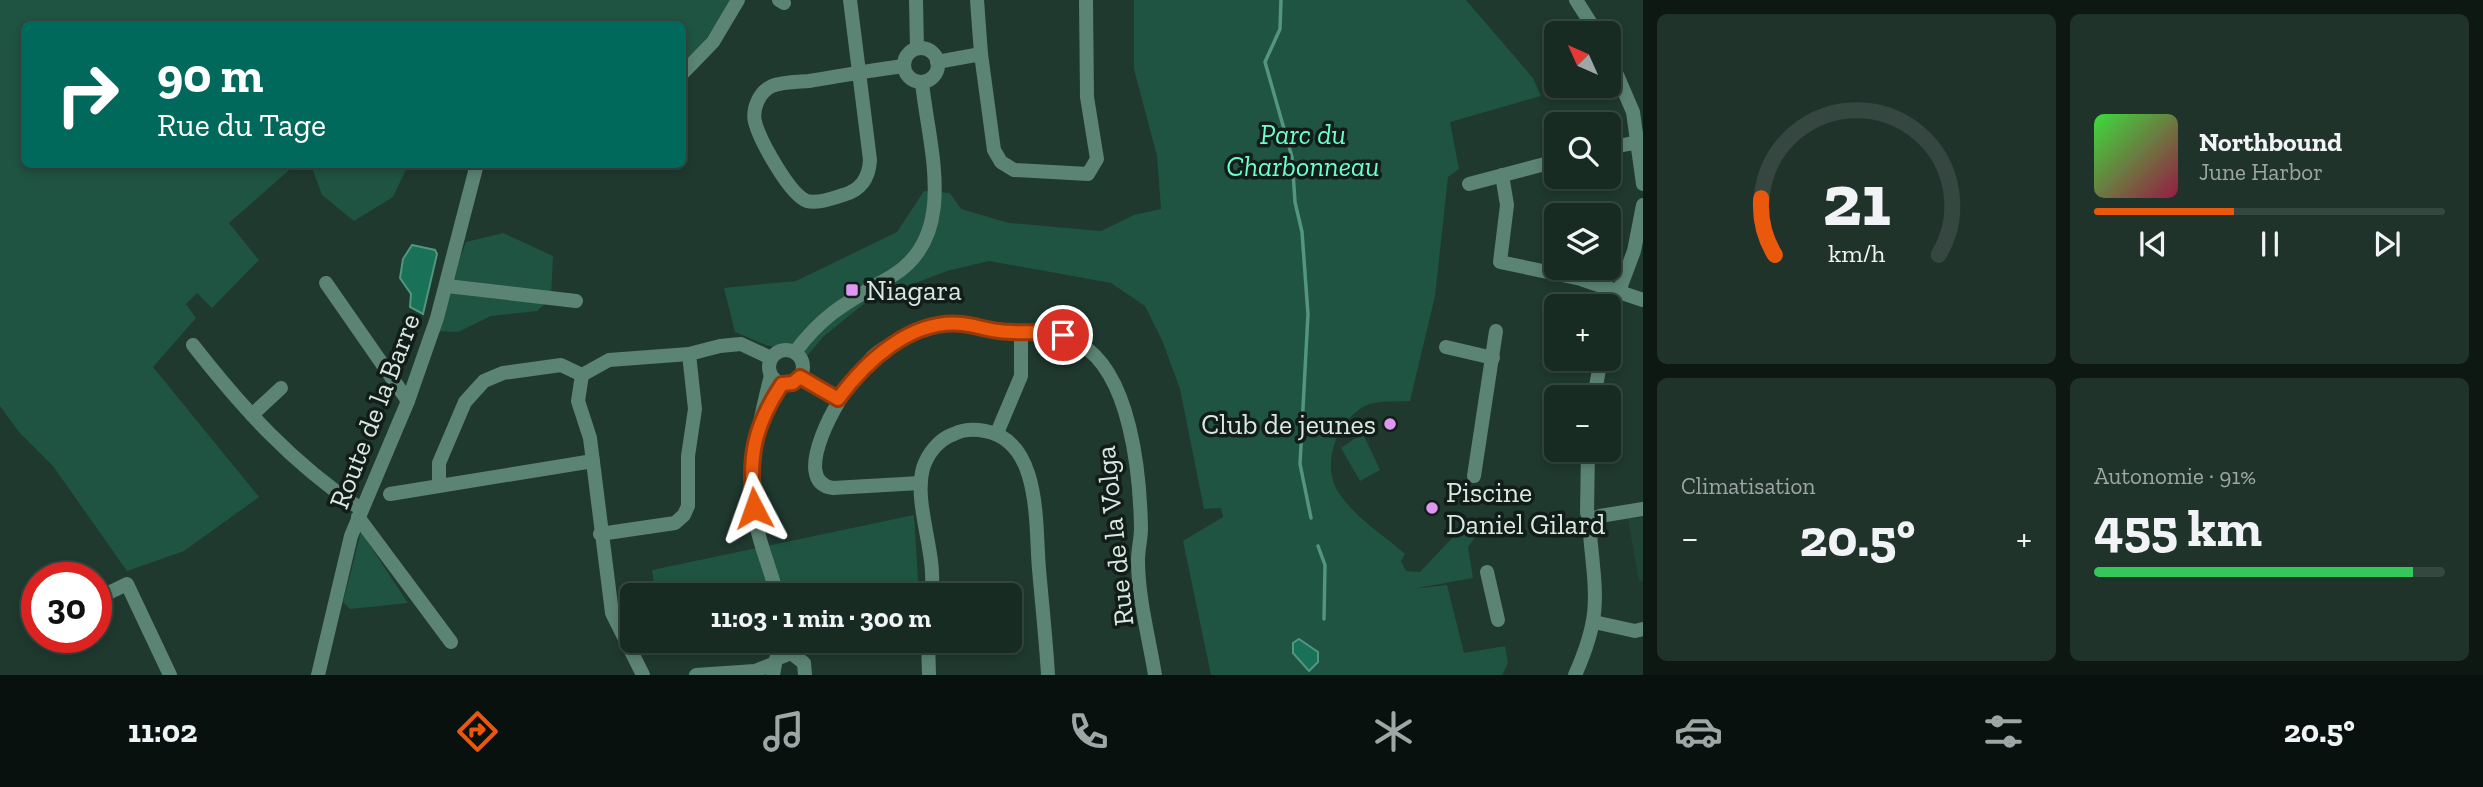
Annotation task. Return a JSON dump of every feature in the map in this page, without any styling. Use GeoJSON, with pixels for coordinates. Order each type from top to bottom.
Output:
{"type":"FeatureCollection","features":[{"type":"Feature","properties":{"kind":"street"},"geometry":{"type":"LineString","coordinates":[[686,70],[713,42],[738,0]]}},
{"type":"Feature","properties":{"kind":"street"},"geometry":{"type":"LineString","coordinates":[[850,0],[857,73],[870,160],[869,172],[865,181],[849,193],[811,202],[798,197],[789,187],[755,124],[754,109],[759,99],[770,87],[857,73],[904,66]]}},
{"type":"Feature","properties":{"kind":"street"},"geometry":{"type":"LineString","coordinates":[[916,0],[917,48]]}},
{"type":"Feature","properties":{"kind":"street"},"geometry":{"type":"LineString","coordinates":[[977,0],[981,54],[994,150],[1001,162],[1014,170],[1088,174],[1097,159],[1087,98],[1086,0]]}},
{"type":"Feature","properties":{"kind":"street"},"geometry":{"type":"LineString","coordinates":[[1576,0],[1589,21]]}},
{"type":"Feature","properties":{"kind":"street"},"geometry":{"type":"LineString","coordinates":[[917,48],[930,51],[937,62],[934,75],[922,82],[910,78],[904,66],[906,57],[917,48]]}},
{"type":"Feature","properties":{"kind":"street"},"geometry":{"type":"LineString","coordinates":[[937,62],[981,54]]}},
{"type":"Feature","properties":{"kind":"street"},"geometry":{"type":"LineString","coordinates":[[771,358],[779,351],[795,352],[838,307],[904,267],[922,246],[931,228],[936,202],[922,82]]}},
{"type":"Feature","properties":{"kind":"street"},"geometry":{"type":"LineString","coordinates":[[1621,84],[1642,141],[1643,184]]}},
{"type":"Feature","properties":{"kind":"street"},"geometry":{"type":"LineString","coordinates":[[1621,145],[1642,141]]}},
{"type":"Feature","properties":{"kind":"street"},"geometry":{"type":"LineString","coordinates":[[1469,184],[1544,163]]}},
{"type":"Feature","properties":{"kind":"street","name":"Route de la Barre"},"geometry":{"type":"LineString","coordinates":[[318,675],[360,513],[408,401],[447,286],[476,168]]}},
{"type":"Feature","properties":{"kind":"street"},"geometry":{"type":"LineString","coordinates":[[1502,175],[1507,205],[1500,262],[1581,279],[1643,300]]}},
{"type":"Feature","properties":{"kind":"street"},"geometry":{"type":"LineString","coordinates":[[1619,291],[1633,251],[1643,205]]}},
{"type":"Feature","properties":{"kind":"street"},"geometry":{"type":"LineString","coordinates":[[326,283],[408,401]]}},
{"type":"Feature","properties":{"kind":"street"},"geometry":{"type":"LineString","coordinates":[[447,286],[576,301]]}},
{"type":"Feature","properties":{"kind":"street","name":"Rue de la Volga"},"geometry":{"type":"LineString","coordinates":[[838,399],[878,353],[922,331],[960,324],[1001,332],[1050,333],[1082,345],[1108,371],[1118,388],[1140,501],[1138,559],[1155,675]]}},
{"type":"Feature","properties":{"kind":"street"},"geometry":{"type":"LineString","coordinates":[[1474,476],[1496,331]]}},
{"type":"Feature","properties":{"kind":"street"},"geometry":{"type":"LineString","coordinates":[[997,433],[1021,376],[1021,332]]}},
{"type":"Feature","properties":{"kind":"street"},"geometry":{"type":"LineString","coordinates":[[643,675],[612,613],[590,438],[578,401],[582,375],[594,366],[608,360],[689,354],[741,344],[771,358],[777,379],[762,413],[754,456],[752,491],[758,531],[773,583]]}},
{"type":"Feature","properties":{"kind":"street"},"geometry":{"type":"LineString","coordinates":[[193,345],[295,461],[360,513],[451,642]]}},
{"type":"Feature","properties":{"kind":"street"},"geometry":{"type":"LineString","coordinates":[[1446,347],[1493,358]]}},
{"type":"Feature","properties":{"kind":"street"},"geometry":{"type":"LineString","coordinates":[[777,379],[793,383],[800,377],[804,366],[795,352]]}},
{"type":"Feature","properties":{"kind":"street"},"geometry":{"type":"LineString","coordinates":[[600,534],[674,523],[684,515],[688,506],[688,456],[695,409],[689,354]]}},
{"type":"Feature","properties":{"kind":"street"},"geometry":{"type":"LineString","coordinates":[[439,484],[439,463],[466,401],[484,381],[503,373],[561,365],[582,375]]}},
{"type":"Feature","properties":{"kind":"street"},"geometry":{"type":"LineString","coordinates":[[800,377],[838,399],[818,452],[815,471],[817,480],[824,486],[833,488],[920,483]]}},
{"type":"Feature","properties":{"kind":"street"},"geometry":{"type":"LineString","coordinates":[[252,415],[281,388]]}},
{"type":"Feature","properties":{"kind":"street"},"geometry":{"type":"LineString","coordinates":[[931,583],[929,537],[920,483],[926,458],[941,440],[962,431],[997,433],[1021,458],[1033,494],[1048,675]]}},
{"type":"Feature","properties":{"kind":"street"},"geometry":{"type":"LineString","coordinates":[[390,494],[593,461]]}},
{"type":"Feature","properties":{"kind":"street"},"geometry":{"type":"LineString","coordinates":[[1575,675],[1594,622],[1597,592],[1590,542],[1591,520],[1587,513],[1588,462]]}},
{"type":"Feature","properties":{"kind":"street"},"geometry":{"type":"LineString","coordinates":[[1591,520],[1643,509]]}},
{"type":"Feature","properties":{"kind":"street"},"geometry":{"type":"LineString","coordinates":[[1487,572],[1498,621]]}},
{"type":"Feature","properties":{"kind":"street"},"geometry":{"type":"LineString","coordinates":[[112,592],[128,584],[170,675]]}},
{"type":"Feature","properties":{"kind":"street"},"geometry":{"type":"LineString","coordinates":[[1594,622],[1635,631],[1643,629]]}},
{"type":"Feature","properties":{"kind":"street"},"geometry":{"type":"LineString","coordinates":[[696,675],[721,675],[770,668],[787,653]]}},
{"type":"Feature","properties":{"kind":"street"},"geometry":{"type":"LineString","coordinates":[[797,653],[804,663],[805,675]]}},
{"type":"Feature","properties":{"kind":"street"},"geometry":{"type":"LineString","coordinates":[[928,653],[929,675]]}},
{"type":"Feature","properties":{"kind":"shaded area"},"geometry":{"type":"Polygon","coordinates":[[[412,245],[435,250],[437,254],[423,314],[410,307],[411,294],[400,278],[403,259],[412,245]]]}},
{"type":"Feature","properties":{"kind":"shaded area"},"geometry":{"type":"Polygon","coordinates":[[[1643,517],[1643,581],[1639,582],[1628,519],[1643,517]]]}},
{"type":"Feature","properties":{"kind":"shaded area"},"geometry":{"type":"Polygon","coordinates":[[[1299,639],[1318,652],[1318,662],[1309,671],[1293,653],[1293,643],[1299,639]]]}},
{"type":"Feature","properties":{"kind":"green space"},"geometry":{"type":"Polygon","coordinates":[[[0,0],[732,0],[694,57],[686,64],[686,21],[21,21],[21,168],[292,168],[229,223],[259,260],[212,308],[197,293],[186,304],[196,318],[153,367],[259,497],[184,551],[127,571],[53,466],[19,432],[0,406],[0,0]]]}},
{"type":"Feature","properties":{"kind":"green space","name":"Parc du Charbonneau"},"geometry":{"type":"Polygon","coordinates":[[[1134,0],[1466,0],[1533,78],[1541,96],[1450,122],[1459,169],[1448,177],[1435,296],[1410,401],[1376,402],[1356,412],[1340,432],[1331,469],[1334,482],[1346,503],[1405,554],[1401,561],[1406,571],[1420,572],[1455,535],[1468,533],[1474,539],[1468,547],[1473,578],[1412,589],[1447,585],[1464,653],[1505,646],[1508,663],[1502,675],[1211,675],[1183,541],[1223,517],[1221,508],[1204,509],[1180,389],[1162,340],[1145,306],[1111,283],[989,261],[947,271],[866,302],[823,337],[808,355],[766,345],[735,332],[724,288],[796,281],[897,232],[924,191],[950,193],[961,209],[1009,223],[1101,231],[1134,215],[1161,209],[1157,156],[1134,69],[1134,0]]]}},
{"type":"Feature","properties":{"kind":"green space"},"geometry":{"type":"Polygon","coordinates":[[[312,168],[407,168],[393,197],[354,221],[322,195],[312,168]]]}},
{"type":"Feature","properties":{"kind":"green space"},"geometry":{"type":"Polygon","coordinates":[[[503,233],[553,256],[551,298],[537,311],[491,316],[458,332],[433,331],[466,242],[503,233]]]}},
{"type":"Feature","properties":{"kind":"green space"},"geometry":{"type":"Polygon","coordinates":[[[1360,435],[1364,436],[1380,470],[1360,481],[1341,448],[1360,435]]]}},
{"type":"Feature","properties":{"kind":"green space"},"geometry":{"type":"Polygon","coordinates":[[[914,515],[918,583],[654,583],[652,570],[914,515]]]}},
{"type":"Feature","properties":{"kind":"green space"},"geometry":{"type":"Polygon","coordinates":[[[361,532],[408,603],[350,609],[343,602],[361,532]]]}},
{"type":"Feature","properties":{"kind":"waterway"},"geometry":{"type":"LineString","coordinates":[[1281,0],[1280,29],[1265,62],[1292,157],[1295,202],[1302,232],[1308,314],[1300,464],[1311,518]]}},
{"type":"Feature","properties":{"kind":"waterway"},"geometry":{"type":"LineString","coordinates":[[1318,546],[1325,565],[1324,619]]}},
{"type":"Feature","properties":{"kind":"place","name":"Niagara"},"geometry":{"type":"Point","coordinates":[852,290]}},
{"type":"Feature","properties":{"kind":"place","name":"Club de jeunes"},"geometry":{"type":"Point","coordinates":[1390,424]}},
{"type":"Feature","properties":{"kind":"place","name":"Piscine Daniel Gilard"},"geometry":{"type":"Point","coordinates":[1432,508]}},
{"type":"Feature","properties":{"kind":"route"},"geometry":{"type":"LineString","coordinates":[[754,508],[752,473],[762,413],[782,384],[793,383],[800,377],[838,399],[878,353],[922,331],[944,326],[960,324],[1001,332],[1038,330],[1063,335]]}}]}
